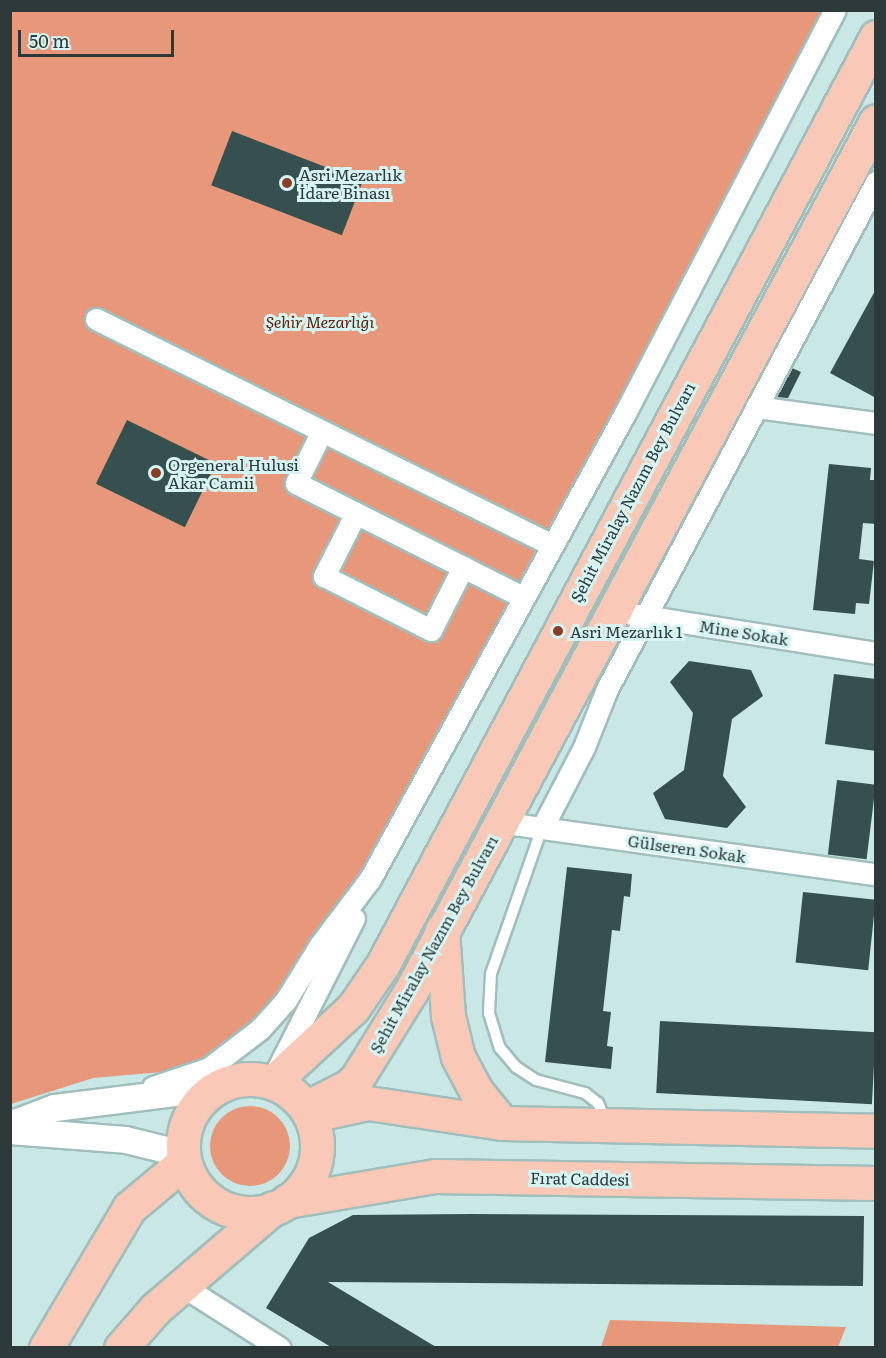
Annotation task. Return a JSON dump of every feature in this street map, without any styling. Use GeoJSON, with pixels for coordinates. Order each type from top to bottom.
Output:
{"type":"FeatureCollection","features":[{"type":"Feature","properties":{"kind":"main road","name":"Şehit Miralay Nazım Bey Bulvarı"},"geometry":{"type":"LineString","coordinates":[[272,1082],[353,1008],[383,964],[876,37]]}},
{"type":"Feature","properties":{"kind":"main road","name":"Şehit Miralay Nazım Bey Bulvarı"},"geometry":{"type":"LineString","coordinates":[[308,1112],[349,1086],[357,1078],[411,991],[499,822],[629,614],[876,121]]}},
{"type":"Feature","properties":{"kind":"main road"},"geometry":{"type":"LineString","coordinates":[[442,930],[452,1036],[466,1075],[502,1123]]}},
{"type":"Feature","properties":{"kind":"main road"},"geometry":{"type":"LineString","coordinates":[[121,1347],[181,1286],[303,1187],[313,1168],[316,1136],[308,1112],[288,1090],[272,1082],[239,1079],[215,1088],[189,1117],[184,1158],[195,1185],[222,1207],[248,1213],[280,1205]]}},
{"type":"Feature","properties":{"kind":"main road"},"geometry":{"type":"LineString","coordinates":[[308,1112],[368,1103],[502,1123],[876,1131]]}},
{"type":"Feature","properties":{"kind":"main road"},"geometry":{"type":"LineString","coordinates":[[46,1347],[129,1208],[184,1158]]}},
{"type":"Feature","properties":{"kind":"main road","name":"Fırat Caddesi"},"geometry":{"type":"LineString","coordinates":[[280,1205],[435,1176],[876,1183]]}},
{"type":"Feature","properties":{"kind":"street"},"geometry":{"type":"LineString","coordinates":[[136,1097],[156,1085],[210,1068],[260,1029],[286,1000],[320,945],[370,879],[552,545],[835,10]]}},
{"type":"Feature","properties":{"kind":"street"},"geometry":{"type":"LineString","coordinates":[[542,828],[629,614],[756,407],[869,209],[876,182]]}},
{"type":"Feature","properties":{"kind":"street"},"geometry":{"type":"LineString","coordinates":[[96,320],[552,545]]}},
{"type":"Feature","properties":{"kind":"street"},"geometry":{"type":"LineString","coordinates":[[756,407],[876,423]]}},
{"type":"Feature","properties":{"kind":"street"},"geometry":{"type":"LineString","coordinates":[[321,433],[296,483],[523,597]]}},
{"type":"Feature","properties":{"kind":"street"},"geometry":{"type":"LineString","coordinates":[[356,513],[324,576],[431,630],[463,567]]}},
{"type":"Feature","properties":{"kind":"street","name":"Mine Sokak"},"geometry":{"type":"LineString","coordinates":[[629,614],[876,653]]}},
{"type":"Feature","properties":{"kind":"street","name":"Gülseren Sokak"},"geometry":{"type":"LineString","coordinates":[[499,822],[876,874]]}},
{"type":"Feature","properties":{"kind":"street"},"geometry":{"type":"LineString","coordinates":[[272,1082],[368,892],[370,879]]}},
{"type":"Feature","properties":{"kind":"street"},"geometry":{"type":"LineString","coordinates":[[10,1125],[55,1108],[215,1088]]}},
{"type":"Feature","properties":{"kind":"street"},"geometry":{"type":"LineString","coordinates":[[10,1131],[126,1140],[184,1158]]}},
{"type":"Feature","properties":{"kind":"street"},"geometry":{"type":"LineString","coordinates":[[181,1286],[280,1347]]}},
{"type":"Feature","properties":{"kind":"lane"},"geometry":{"type":"LineString","coordinates":[[542,828],[491,974],[489,1013],[500,1047],[516,1067],[536,1080],[585,1093],[598,1103],[607,1125]]}},
{"type":"Feature","properties":{"kind":"green space","name":"Şehir Mezarlığı"},"geometry":{"type":"Polygon","coordinates":[[[11,11],[832,11],[765,142],[308,973],[244,1043],[174,1071],[93,1078],[11,1104],[11,11]]]}},
{"type":"Feature","properties":{"kind":"green space"},"geometry":{"type":"Polygon","coordinates":[[[250,1106],[265,1109],[278,1118],[287,1131],[290,1146],[287,1161],[278,1174],[265,1183],[250,1186],[235,1183],[222,1174],[213,1161],[210,1146],[213,1131],[222,1118],[235,1109],[250,1106]]]}},
{"type":"Feature","properties":{"kind":"green space"},"geometry":{"type":"Polygon","coordinates":[[[610,1320],[846,1327],[838,1347],[601,1347],[610,1320]]]}},
{"type":"Feature","properties":{"kind":"building","name":"Asri Mezarlık İdare Binası"},"geometry":{"type":"Polygon","coordinates":[[[232,131],[363,181],[342,235],[211,185],[232,131]]]}},
{"type":"Feature","properties":{"kind":"building"},"geometry":{"type":"Polygon","coordinates":[[[876,289],[876,398],[830,373],[876,289]]]}},
{"type":"Feature","properties":{"kind":"building"},"geometry":{"type":"Polygon","coordinates":[[[792,368],[801,372],[788,398],[776,397],[792,368]]]}},
{"type":"Feature","properties":{"kind":"building","name":"Orgeneral Hulusi Akar Camii"},"geometry":{"type":"Polygon","coordinates":[[[127,420],[216,463],[185,527],[96,484],[127,420]]]}},
{"type":"Feature","properties":{"kind":"building"},"geometry":{"type":"Polygon","coordinates":[[[829,464],[871,468],[870,480],[876,480],[876,524],[863,523],[859,559],[874,561],[869,604],[856,603],[855,614],[813,610],[829,464]]]}},
{"type":"Feature","properties":{"kind":"building"},"geometry":{"type":"Polygon","coordinates":[[[689,661],[751,670],[763,696],[732,719],[723,776],[746,807],[727,828],[665,819],[653,793],[684,770],[693,713],[670,682],[689,661]]]}},
{"type":"Feature","properties":{"kind":"building"},"geometry":{"type":"Polygon","coordinates":[[[834,674],[876,679],[876,751],[825,744],[834,674]]]}},
{"type":"Feature","properties":{"kind":"building"},"geometry":{"type":"Polygon","coordinates":[[[837,780],[876,785],[867,859],[828,854],[837,780]]]}},
{"type":"Feature","properties":{"kind":"building"},"geometry":{"type":"Polygon","coordinates":[[[567,867],[632,874],[630,897],[624,896],[620,931],[612,930],[603,1011],[611,1012],[607,1046],[613,1047],[611,1069],[545,1062],[567,867]]]}},
{"type":"Feature","properties":{"kind":"building"},"geometry":{"type":"Polygon","coordinates":[[[803,892],[876,900],[868,970],[796,963],[803,892]]]}},
{"type":"Feature","properties":{"kind":"building"},"geometry":{"type":"Polygon","coordinates":[[[660,1021],[876,1032],[872,1104],[656,1093],[660,1021]]]}},
{"type":"Feature","properties":{"kind":"building"},"geometry":{"type":"Polygon","coordinates":[[[353,1215],[864,1216],[863,1286],[328,1282],[436,1347],[331,1347],[266,1308],[309,1238],[353,1215]]]}},
{"type":"Feature","properties":{"kind":"place","name":"Asri Mezarlık İdare Binası"},"geometry":{"type":"Point","coordinates":[287,183]}},
{"type":"Feature","properties":{"kind":"place","name":"Orgeneral Hulusi Akar Camii"},"geometry":{"type":"Point","coordinates":[156,473]}},
{"type":"Feature","properties":{"kind":"place","name":"Asri Mezarlık 1"},"geometry":{"type":"Point","coordinates":[558,631]}}]}
